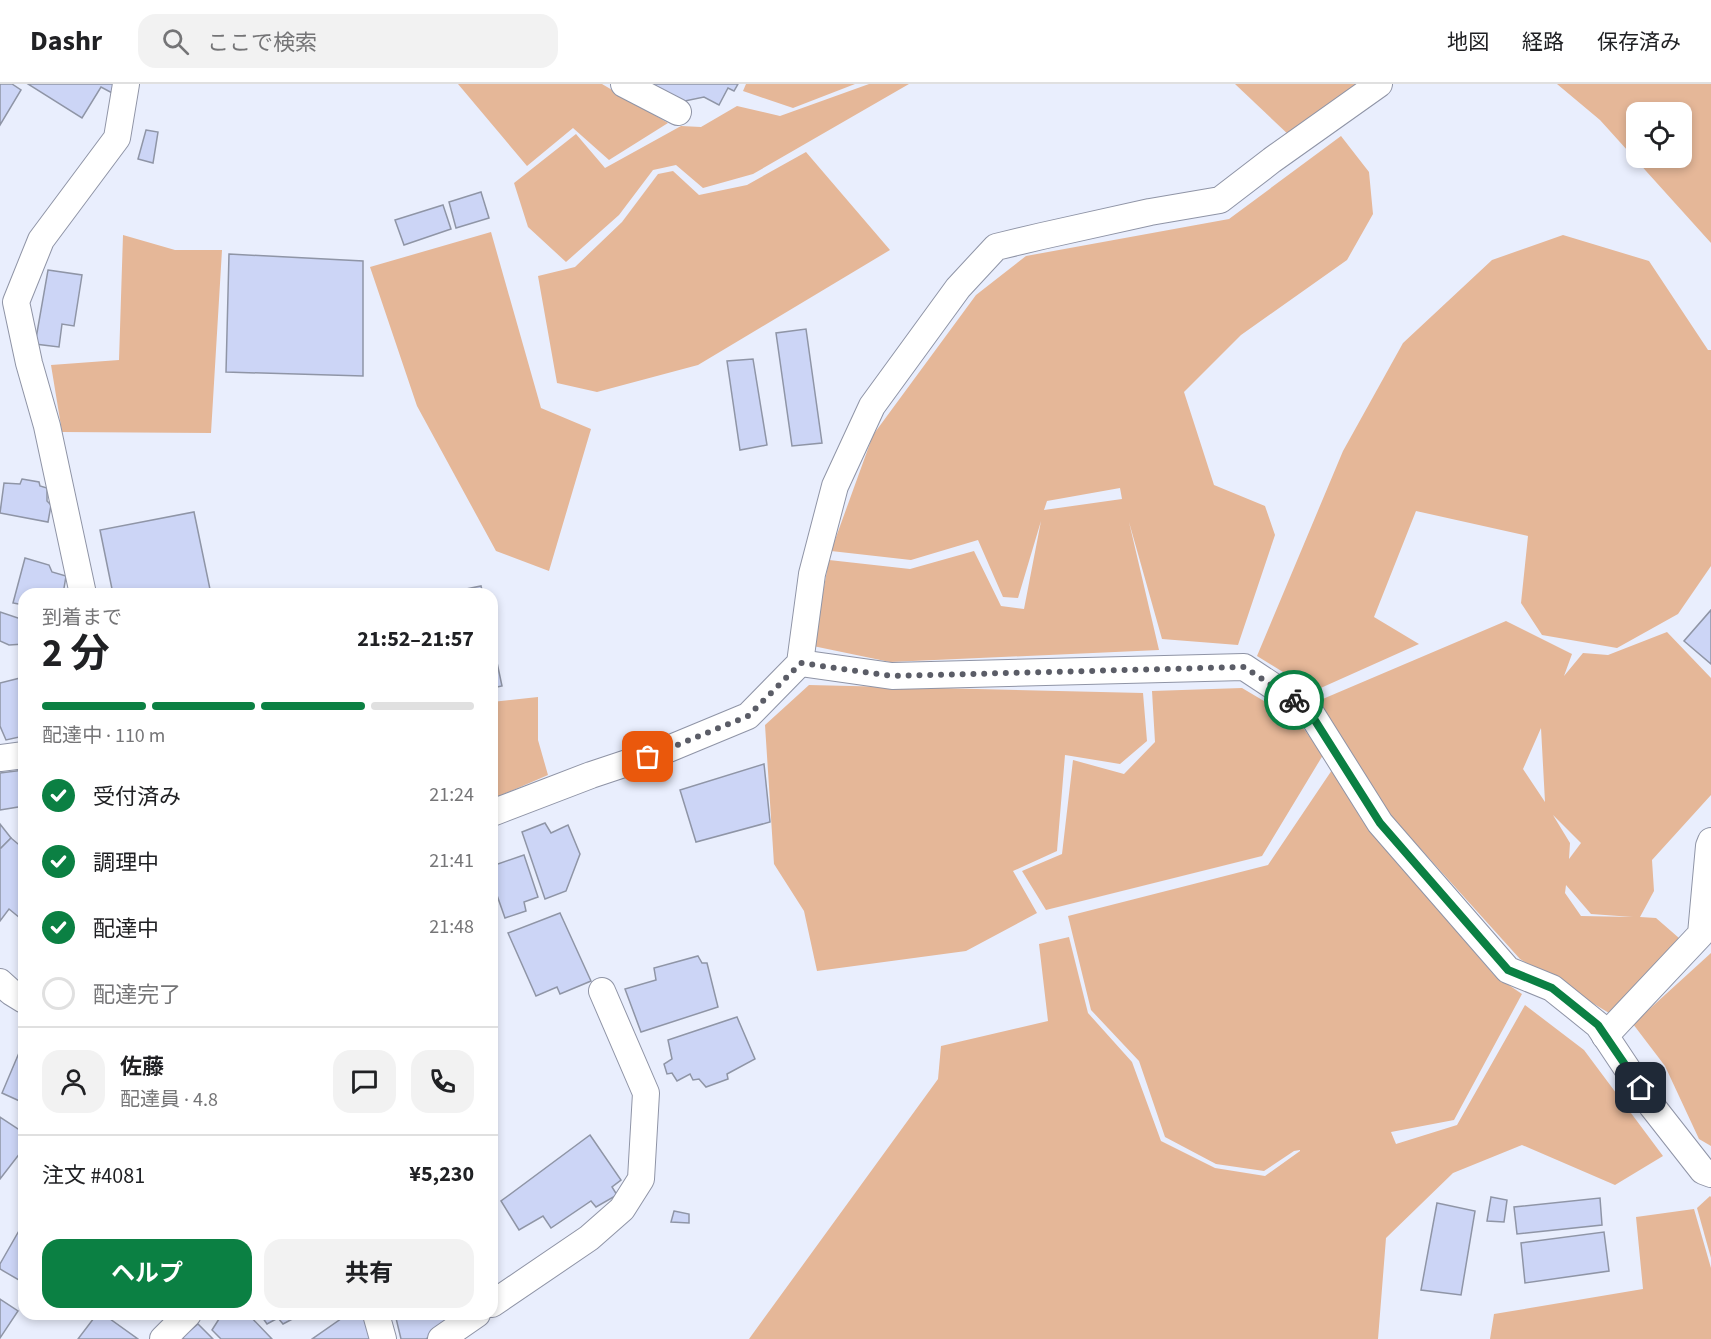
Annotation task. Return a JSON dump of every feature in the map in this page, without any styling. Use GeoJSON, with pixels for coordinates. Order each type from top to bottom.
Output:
{"type":"FeatureCollection","features":[{"type":"Feature","properties":{"kind":"street"},"geometry":{"type":"LineString","coordinates":[[82,588],[47,426],[29,363],[16,302],[40,240],[117,138],[126,84]]}},
{"type":"Feature","properties":{"kind":"street"},"geometry":{"type":"LineString","coordinates":[[624,84],[678,112]]}},
{"type":"Feature","properties":{"kind":"street"},"geometry":{"type":"LineString","coordinates":[[498,811],[591,775],[666,750],[748,716],[801,663],[812,574],[835,486],[867,416],[958,288],[996,248],[1150,212],[1220,200],[1379,84]]}},
{"type":"Feature","properties":{"kind":"street"},"geometry":{"type":"LineString","coordinates":[[801,663],[892,676],[1244,667],[1309,711],[1380,823],[1508,970],[1552,988],[1598,1025],[1652,1106],[1703,1171],[1711,1174]]}},
{"type":"Feature","properties":{"kind":"street"},"geometry":{"type":"LineString","coordinates":[[0,758],[18,756]]}},
{"type":"Feature","properties":{"kind":"street"},"geometry":{"type":"LineString","coordinates":[[1605,1036],[1701,934],[1711,842]]}},
{"type":"Feature","properties":{"kind":"street"},"geometry":{"type":"LineString","coordinates":[[0,982],[18,997]]}},
{"type":"Feature","properties":{"kind":"street"},"geometry":{"type":"LineString","coordinates":[[498,1300],[589,1238],[622,1209],[641,1179],[646,1093],[602,991]]}},
{"type":"Feature","properties":{"kind":"street"},"geometry":{"type":"LineString","coordinates":[[163,1339],[183,1320]]}},
{"type":"Feature","properties":{"kind":"street"},"geometry":{"type":"LineString","coordinates":[[378,1320],[383,1339]]}},
{"type":"Feature","properties":{"kind":"street"},"geometry":{"type":"LineString","coordinates":[[441,1339],[468,1320]]}},
{"type":"Feature","properties":{"kind":"shaded area"},"geometry":{"type":"Polygon","coordinates":[[[458,84],[602,84],[668,123],[609,160],[573,128],[527,166],[458,84]]]}},
{"type":"Feature","properties":{"kind":"shaded area"},"geometry":{"type":"Polygon","coordinates":[[[746,84],[855,84],[793,108],[743,91],[746,84]]]}},
{"type":"Feature","properties":{"kind":"shaded area"},"geometry":{"type":"Polygon","coordinates":[[[869,84],[909,84],[753,174],[703,188],[676,165],[653,170],[619,215],[566,262],[528,227],[514,183],[576,134],[605,168],[681,126],[701,127],[737,106],[780,116],[869,84]]]}},
{"type":"Feature","properties":{"kind":"shaded area"},"geometry":{"type":"Polygon","coordinates":[[[1235,84],[1367,84],[1291,137],[1235,84]]]}},
{"type":"Feature","properties":{"kind":"shaded area"},"geometry":{"type":"Polygon","coordinates":[[[1557,84],[1711,84],[1711,243],[1643,168],[1692,168],[1692,102],[1626,102],[1626,149],[1600,120],[1557,84]]]}},
{"type":"Feature","properties":{"kind":"shaded area"},"geometry":{"type":"Polygon","coordinates":[[[1341,136],[1369,172],[1373,214],[1347,260],[1241,335],[1184,392],[1214,485],[1265,506],[1275,535],[1238,645],[1162,639],[1129,522],[1159,650],[890,662],[813,646],[829,560],[910,569],[974,551],[1001,606],[1024,609],[1041,521],[1018,598],[1003,597],[978,540],[911,560],[831,551],[873,435],[976,295],[1026,256],[1229,219],[1341,136]],[[1120,488],[1047,501],[1044,510],[1122,499],[1120,488]]]}},
{"type":"Feature","properties":{"kind":"shaded area"},"geometry":{"type":"Polygon","coordinates":[[[806,152],[890,250],[698,365],[597,392],[557,383],[538,276],[575,267],[622,222],[658,174],[673,171],[699,195],[747,185],[806,152]]]}},
{"type":"Feature","properties":{"kind":"shaded area"},"geometry":{"type":"Polygon","coordinates":[[[491,232],[541,408],[591,429],[549,571],[496,551],[417,406],[370,267],[491,232]]]}},
{"type":"Feature","properties":{"kind":"shaded area"},"geometry":{"type":"Polygon","coordinates":[[[123,235],[175,250],[222,250],[211,433],[62,432],[51,365],[119,360],[123,235]]]}},
{"type":"Feature","properties":{"kind":"shaded area"},"geometry":{"type":"Polygon","coordinates":[[[1563,235],[1649,261],[1708,350],[1711,350],[1711,566],[1678,614],[1617,648],[1542,635],[1521,603],[1528,536],[1416,511],[1374,617],[1419,644],[1314,691],[1257,656],[1343,451],[1403,343],[1492,260],[1563,235]]]}},
{"type":"Feature","properties":{"kind":"shaded area"},"geometry":{"type":"Polygon","coordinates":[[[1506,621],[1572,654],[1564,676],[1583,653],[1608,655],[1667,632],[1711,678],[1711,795],[1652,860],[1654,891],[1640,917],[1656,918],[1679,938],[1609,1013],[1520,959],[1391,816],[1318,701],[1506,621]],[[1541,728],[1523,769],[1545,802],[1541,728]],[[1553,815],[1570,843],[1569,859],[1581,843],[1553,815]],[[1566,885],[1565,893],[1581,916],[1633,917],[1591,914],[1566,885]]]}},
{"type":"Feature","properties":{"kind":"shaded area"},"geometry":{"type":"Polygon","coordinates":[[[809,685],[1143,693],[1147,741],[1120,764],[1065,755],[1057,851],[1013,871],[1037,913],[966,951],[817,971],[804,911],[774,864],[765,725],[809,685]]]}},
{"type":"Feature","properties":{"kind":"shaded area"},"geometry":{"type":"Polygon","coordinates":[[[1242,688],[1298,721],[1323,755],[1262,856],[1046,910],[1022,871],[1062,854],[1073,760],[1124,774],[1155,742],[1152,691],[1242,688]]]}},
{"type":"Feature","properties":{"kind":"shaded area"},"geometry":{"type":"Polygon","coordinates":[[[538,697],[538,740],[548,775],[498,796],[498,701],[538,697]]]}},
{"type":"Feature","properties":{"kind":"shaded area"},"geometry":{"type":"Polygon","coordinates":[[[1332,770],[1362,820],[1494,975],[1522,994],[1454,1120],[1391,1132],[1396,1144],[1457,1125],[1525,1005],[1584,1050],[1663,1156],[1615,1185],[1522,1145],[1453,1173],[1386,1238],[1378,1339],[749,1339],[938,1079],[941,1046],[1048,1021],[1039,944],[1069,937],[1088,1013],[1132,1062],[1161,1141],[1215,1168],[1265,1176],[1300,1151],[1294,1151],[1264,1171],[1216,1164],[1165,1137],[1139,1061],[1091,1010],[1068,916],[1268,865],[1332,770]]]}},
{"type":"Feature","properties":{"kind":"shaded area"},"geometry":{"type":"Polygon","coordinates":[[[1711,953],[1711,1146],[1699,1139],[1665,1066],[1633,1024],[1711,953]]]}},
{"type":"Feature","properties":{"kind":"shaded area"},"geometry":{"type":"Polygon","coordinates":[[[1711,1197],[1711,1258],[1697,1208],[1711,1197]]]}},
{"type":"Feature","properties":{"kind":"shaded area"},"geometry":{"type":"Polygon","coordinates":[[[1694,1209],[1711,1268],[1711,1339],[1490,1339],[1494,1314],[1643,1289],[1636,1217],[1694,1209]]]}},
{"type":"Feature","properties":{"kind":"building"},"geometry":{"type":"Polygon","coordinates":[[[0,84],[12,84],[21,90],[0,125],[0,84]]]}},
{"type":"Feature","properties":{"kind":"building"},"geometry":{"type":"Polygon","coordinates":[[[28,84],[119,84],[114,94],[101,87],[82,118],[28,84]]]}},
{"type":"Feature","properties":{"kind":"building"},"geometry":{"type":"Polygon","coordinates":[[[652,84],[738,84],[734,91],[728,88],[719,105],[704,97],[680,102],[652,84]]]}},
{"type":"Feature","properties":{"kind":"building"},"geometry":{"type":"Polygon","coordinates":[[[146,130],[158,132],[153,163],[138,159],[146,130]]]}},
{"type":"Feature","properties":{"kind":"building"},"geometry":{"type":"Polygon","coordinates":[[[481,192],[489,218],[456,228],[449,202],[481,192]]]}},
{"type":"Feature","properties":{"kind":"building"},"geometry":{"type":"Polygon","coordinates":[[[443,205],[451,229],[404,245],[395,220],[443,205]]]}},
{"type":"Feature","properties":{"kind":"building"},"geometry":{"type":"Polygon","coordinates":[[[229,254],[363,261],[363,376],[226,372],[229,254]]]}},
{"type":"Feature","properties":{"kind":"building"},"geometry":{"type":"Polygon","coordinates":[[[48,270],[82,275],[74,326],[62,324],[59,347],[35,344],[48,270]]]}},
{"type":"Feature","properties":{"kind":"building"},"geometry":{"type":"Polygon","coordinates":[[[806,329],[822,443],[792,446],[776,333],[806,329]]]}},
{"type":"Feature","properties":{"kind":"building"},"geometry":{"type":"Polygon","coordinates":[[[753,359],[767,445],[740,450],[727,361],[753,359]]]}},
{"type":"Feature","properties":{"kind":"building"},"geometry":{"type":"Polygon","coordinates":[[[22,479],[39,482],[40,486],[47,488],[47,501],[51,505],[48,522],[0,513],[4,483],[20,484],[22,479]]]}},
{"type":"Feature","properties":{"kind":"building"},"geometry":{"type":"Polygon","coordinates":[[[194,512],[210,588],[112,588],[100,530],[194,512]]]}},
{"type":"Feature","properties":{"kind":"building"},"geometry":{"type":"Polygon","coordinates":[[[25,558],[49,565],[52,572],[66,576],[64,588],[18,588],[18,604],[13,603],[25,558]]]}},
{"type":"Feature","properties":{"kind":"building"},"geometry":{"type":"Polygon","coordinates":[[[1711,610],[1711,664],[1684,641],[1711,610]]]}},
{"type":"Feature","properties":{"kind":"building"},"geometry":{"type":"Polygon","coordinates":[[[0,612],[18,618],[18,644],[9,645],[0,641],[0,612]]]}},
{"type":"Feature","properties":{"kind":"building"},"geometry":{"type":"Polygon","coordinates":[[[498,667],[502,686],[498,687],[498,667]]]}},
{"type":"Feature","properties":{"kind":"building"},"geometry":{"type":"Polygon","coordinates":[[[18,678],[18,737],[6,740],[0,726],[0,683],[18,678]]]}},
{"type":"Feature","properties":{"kind":"building"},"geometry":{"type":"Polygon","coordinates":[[[764,764],[770,822],[696,842],[680,790],[764,764]]]}},
{"type":"Feature","properties":{"kind":"building"},"geometry":{"type":"Polygon","coordinates":[[[18,771],[18,807],[0,810],[0,773],[18,771]]]}},
{"type":"Feature","properties":{"kind":"building"},"geometry":{"type":"Polygon","coordinates":[[[545,823],[551,833],[568,825],[580,854],[566,891],[545,899],[522,832],[545,823]]]}},
{"type":"Feature","properties":{"kind":"building"},"geometry":{"type":"Polygon","coordinates":[[[0,824],[11,838],[0,849],[0,824]]]}},
{"type":"Feature","properties":{"kind":"building"},"geometry":{"type":"Polygon","coordinates":[[[11,838],[18,844],[18,916],[9,909],[0,921],[0,849],[11,838]]]}},
{"type":"Feature","properties":{"kind":"building"},"geometry":{"type":"Polygon","coordinates":[[[524,855],[538,897],[524,902],[526,911],[505,918],[498,898],[498,864],[524,855]]]}},
{"type":"Feature","properties":{"kind":"building"},"geometry":{"type":"Polygon","coordinates":[[[560,913],[591,981],[560,994],[557,987],[536,996],[508,933],[560,913]]]}},
{"type":"Feature","properties":{"kind":"building"},"geometry":{"type":"Polygon","coordinates":[[[698,956],[702,963],[707,963],[718,1007],[641,1032],[625,989],[656,980],[654,968],[698,956]]]}},
{"type":"Feature","properties":{"kind":"building"},"geometry":{"type":"Polygon","coordinates":[[[737,1017],[755,1059],[727,1074],[728,1079],[706,1087],[699,1079],[693,1080],[690,1074],[677,1081],[672,1073],[667,1074],[664,1064],[672,1059],[668,1040],[737,1017]]]}},
{"type":"Feature","properties":{"kind":"building"},"geometry":{"type":"Polygon","coordinates":[[[18,1055],[18,1100],[2,1093],[18,1055]]]}},
{"type":"Feature","properties":{"kind":"building"},"geometry":{"type":"Polygon","coordinates":[[[0,1117],[18,1129],[18,1156],[0,1179],[0,1117]]]}},
{"type":"Feature","properties":{"kind":"building"},"geometry":{"type":"Polygon","coordinates":[[[590,1135],[621,1180],[612,1187],[617,1195],[596,1207],[591,1201],[551,1228],[543,1216],[519,1230],[501,1201],[590,1135]]]}},
{"type":"Feature","properties":{"kind":"building"},"geometry":{"type":"Polygon","coordinates":[[[1491,1197],[1507,1200],[1504,1222],[1487,1221],[1491,1197]]]}},
{"type":"Feature","properties":{"kind":"building"},"geometry":{"type":"Polygon","coordinates":[[[1600,1198],[1602,1225],[1517,1234],[1514,1207],[1600,1198]]]}},
{"type":"Feature","properties":{"kind":"building"},"geometry":{"type":"Polygon","coordinates":[[[1437,1203],[1475,1211],[1461,1295],[1421,1290],[1437,1203]]]}},
{"type":"Feature","properties":{"kind":"building"},"geometry":{"type":"Polygon","coordinates":[[[674,1211],[689,1214],[689,1223],[671,1222],[674,1211]]]}},
{"type":"Feature","properties":{"kind":"building"},"geometry":{"type":"Polygon","coordinates":[[[18,1232],[18,1280],[0,1269],[0,1264],[18,1232]]]}},
{"type":"Feature","properties":{"kind":"building"},"geometry":{"type":"Polygon","coordinates":[[[1604,1232],[1609,1271],[1525,1283],[1521,1243],[1604,1232]]]}},
{"type":"Feature","properties":{"kind":"building"},"geometry":{"type":"Polygon","coordinates":[[[0,1299],[18,1311],[0,1338],[0,1299]]]}},
{"type":"Feature","properties":{"kind":"building"},"geometry":{"type":"Polygon","coordinates":[[[92,1320],[111,1320],[138,1339],[78,1339],[92,1320]]]}},
{"type":"Feature","properties":{"kind":"building"},"geometry":{"type":"Polygon","coordinates":[[[218,1320],[254,1320],[272,1339],[221,1339],[212,1330],[218,1320]]]}},
{"type":"Feature","properties":{"kind":"building"},"geometry":{"type":"Polygon","coordinates":[[[339,1320],[367,1320],[374,1339],[312,1339],[339,1320]]]}},
{"type":"Feature","properties":{"kind":"building"},"geometry":{"type":"Polygon","coordinates":[[[396,1320],[456,1320],[426,1339],[401,1339],[396,1320]]]}},
{"type":"Feature","properties":{"kind":"building"},"geometry":{"type":"Polygon","coordinates":[[[198,1324],[213,1339],[184,1339],[182,1337],[198,1324]]]}},
{"type":"Feature","properties":{"kind":"way so far"},"geometry":{"type":"LineString","coordinates":[[648,757],[748,716],[801,663],[892,676],[1244,667],[1294,700]]}},
{"type":"Feature","properties":{"kind":"route"},"geometry":{"type":"LineString","coordinates":[[1294,700],[1309,711],[1380,823],[1508,970],[1552,988],[1598,1025],[1641,1088]]}}]}
